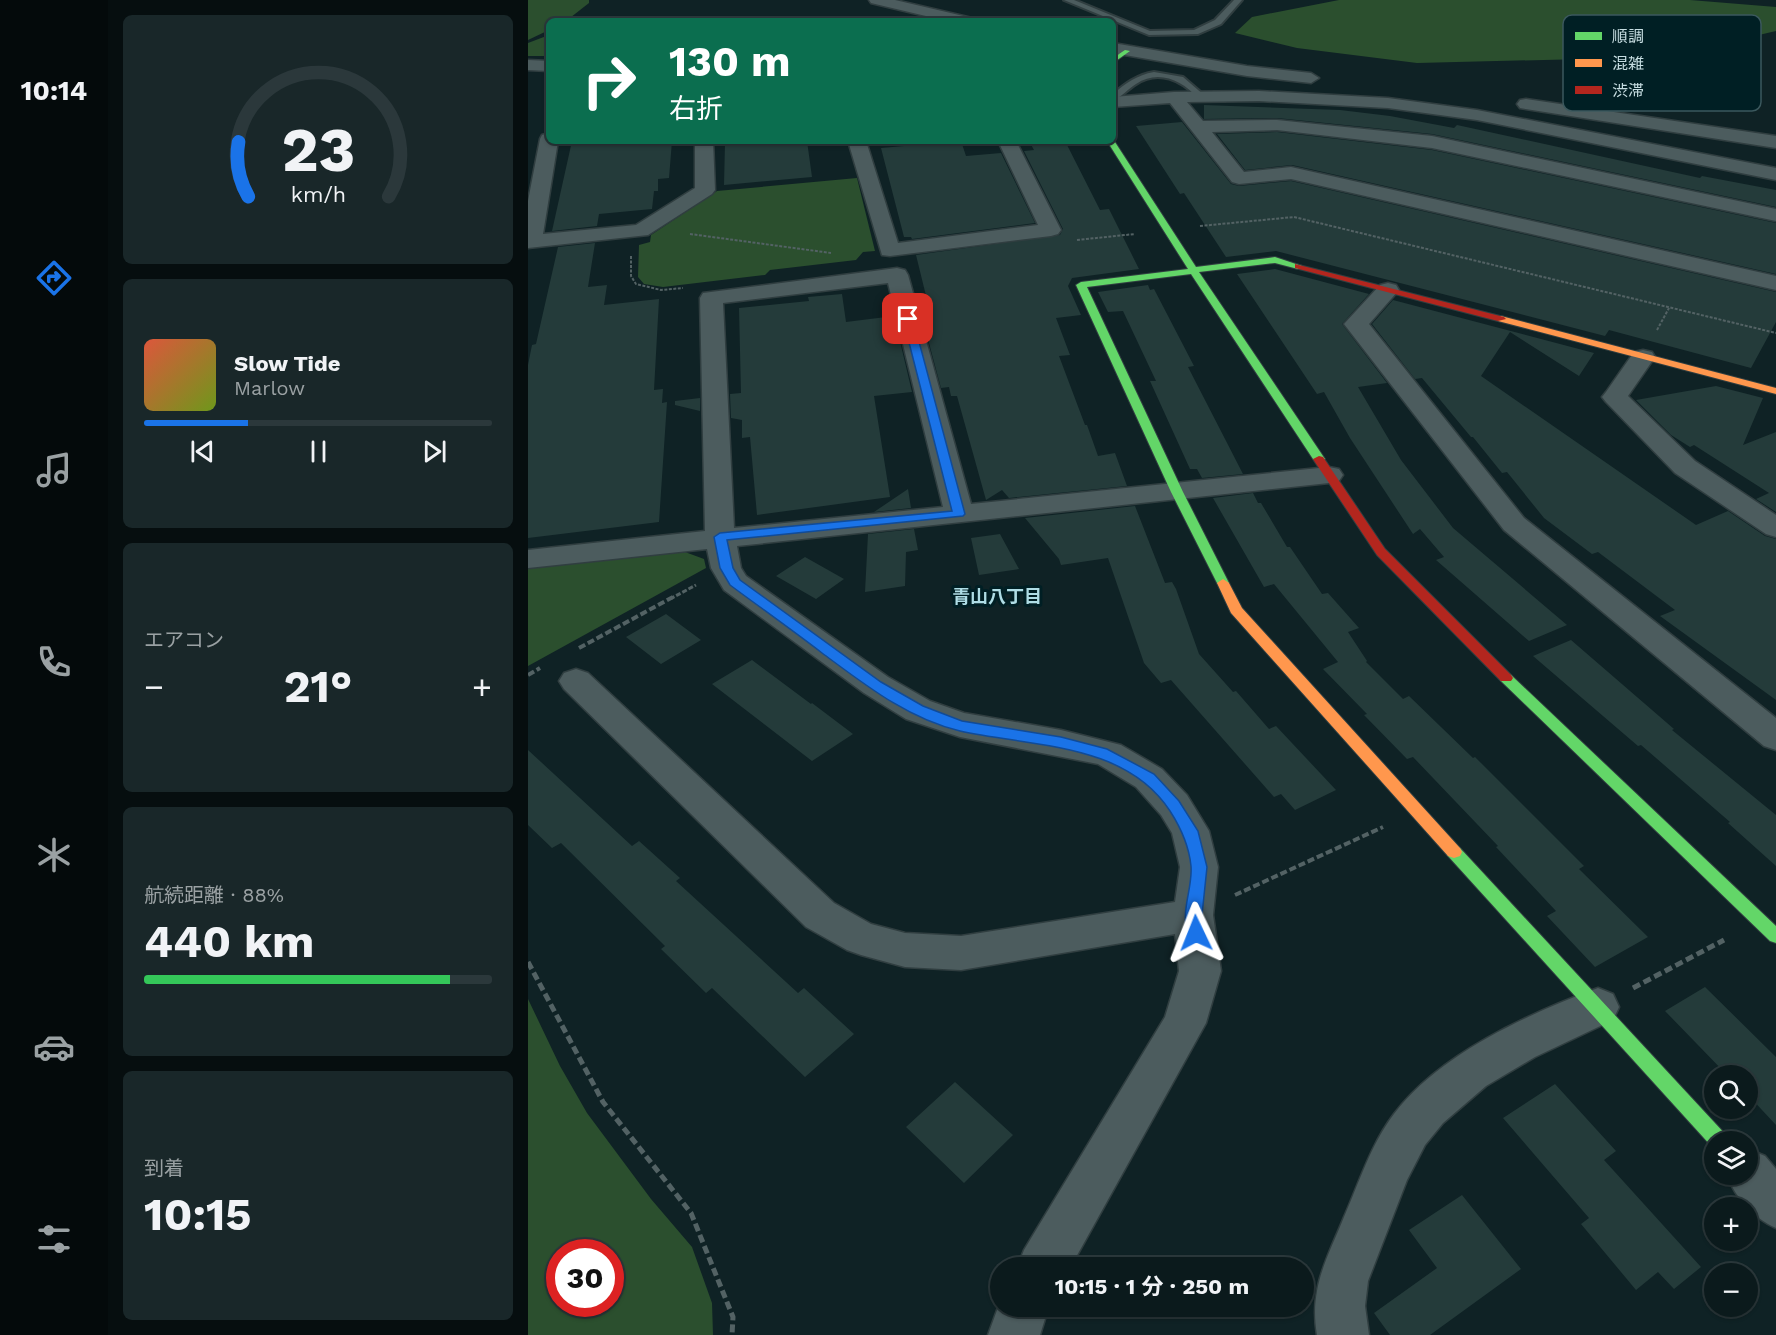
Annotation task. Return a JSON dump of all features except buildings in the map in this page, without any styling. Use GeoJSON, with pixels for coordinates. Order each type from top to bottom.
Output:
{"type":"FeatureCollection","features":[{"type":"Feature","properties":{"kind":"street"},"geometry":{"type":"LineString","coordinates":[[876,0],[954,18]]}},
{"type":"Feature","properties":{"kind":"street"},"geometry":{"type":"LineString","coordinates":[[1118,53],[1329,81]]}},
{"type":"Feature","properties":{"kind":"street"},"geometry":{"type":"LineString","coordinates":[[528,65],[546,66]]}},
{"type":"Feature","properties":{"kind":"street"},"geometry":{"type":"LineString","coordinates":[[1364,85],[1563,110]]}},
{"type":"Feature","properties":{"kind":"street"},"geometry":{"type":"LineString","coordinates":[[1116,100],[1201,96],[1342,99],[1432,108],[1776,174]]}},
{"type":"Feature","properties":{"kind":"street"},"geometry":{"type":"LineString","coordinates":[[1174,97],[1239,178],[1291,173],[1776,283]]}},
{"type":"Feature","properties":{"kind":"street"},"geometry":{"type":"LineString","coordinates":[[1573,111],[1700,128],[1776,142]]}},
{"type":"Feature","properties":{"kind":"street"},"geometry":{"type":"LineString","coordinates":[[1197,127],[1277,125],[1432,142],[1776,215]]}},
{"type":"Feature","properties":{"kind":"street"},"geometry":{"type":"LineString","coordinates":[[1700,128],[1700,139],[1719,147],[1776,157]]}},
{"type":"Feature","properties":{"kind":"street"},"geometry":{"type":"LineString","coordinates":[[548,144],[531,242],[641,231],[705,190],[704,144]]}},
{"type":"Feature","properties":{"kind":"street"},"geometry":{"type":"LineString","coordinates":[[858,144],[890,250],[1051,230],[1008,144]]}},
{"type":"Feature","properties":{"kind":"street"},"geometry":{"type":"LineString","coordinates":[[1113,144],[1193,270],[1381,552],[1551,723],[1770,921]]}},
{"type":"Feature","properties":{"kind":"street"},"geometry":{"type":"LineString","coordinates":[[1710,1131],[1417,812],[1236,610],[1177,492],[1081,285],[1275,260],[1776,391]]}},
{"type":"Feature","properties":{"kind":"street"},"geometry":{"type":"LineString","coordinates":[[959,514],[897,275],[711,298],[723,553],[735,582],[876,686],[918,710],[960,725],[1061,743],[1107,754],[1149,778],[1174,805],[1190,831],[1199,867],[1193,915],[1200,971],[1185,1023],[1048,1257]]}},
{"type":"Feature","properties":{"kind":"street"},"geometry":{"type":"LineString","coordinates":[[1388,290],[1356,324],[1514,524],[1776,737]]}},
{"type":"Feature","properties":{"kind":"street"},"geometry":{"type":"LineString","coordinates":[[1643,357],[1615,397],[1685,467],[1776,528]]}},
{"type":"Feature","properties":{"kind":"street"},"geometry":{"type":"LineString","coordinates":[[528,559],[723,553],[959,514],[1329,475]]}},
{"type":"Feature","properties":{"kind":"street"},"geometry":{"type":"LineString","coordinates":[[564,666],[820,915],[861,938],[905,950],[962,953],[1193,915]]}},
{"type":"Feature","properties":{"kind":"street"},"geometry":{"type":"LineString","coordinates":[[1343,1335],[1338,1315],[1341,1282],[1408,1131],[1431,1103],[1460,1077],[1598,1007]]}},
{"type":"Feature","properties":{"kind":"street"},"geometry":{"type":"LineString","coordinates":[[1758,1183],[1776,1204]]}},
{"type":"Feature","properties":{"kind":"street"},"geometry":{"type":"LineString","coordinates":[[1014,1335],[1020,1317]]}},
{"type":"Feature","properties":{"kind":"lane"},"geometry":{"type":"LineString","coordinates":[[1068,0],[1112,18]]}},
{"type":"Feature","properties":{"kind":"lane"},"geometry":{"type":"LineString","coordinates":[[1116,20],[1149,33],[1195,32],[1218,22],[1239,0]]}},
{"type":"Feature","properties":{"kind":"lane"},"geometry":{"type":"LineString","coordinates":[[1116,97],[1135,80],[1156,75],[1171,75],[1186,80],[1201,96]]}},
{"type":"Feature","properties":{"kind":"path"},"geometry":{"type":"LineString","coordinates":[[1193,227],[1294,217],[1776,333]]}},
{"type":"Feature","properties":{"kind":"path"},"geometry":{"type":"LineString","coordinates":[[641,231],[646,239],[693,234],[841,254]]}},
{"type":"Feature","properties":{"kind":"path"},"geometry":{"type":"LineString","coordinates":[[528,675],[564,666],[723,553]]}},
{"type":"Feature","properties":{"kind":"path"},"geometry":{"type":"LineString","coordinates":[[1193,915],[1417,812]]}},
{"type":"Feature","properties":{"kind":"path"},"geometry":{"type":"LineString","coordinates":[[1598,1007],[1724,940]]}},
{"type":"Feature","properties":{"kind":"path"},"geometry":{"type":"LineString","coordinates":[[528,962],[603,1102],[691,1213],[733,1317],[732,1335]]}},
{"type":"Feature","properties":{"kind":"green space"},"geometry":{"type":"Polygon","coordinates":[[[528,0],[589,0],[589,3],[570,18],[546,18],[546,31],[528,40],[528,0]]]}},
{"type":"Feature","properties":{"kind":"green space"},"geometry":{"type":"Polygon","coordinates":[[[1339,0],[1690,0],[1776,7],[1776,31],[1761,35],[1761,15],[1563,15],[1563,59],[1417,63],[1297,48],[1235,33],[1252,17],[1339,0]]]}},
{"type":"Feature","properties":{"kind":"green space"},"geometry":{"type":"Polygon","coordinates":[[[546,36],[546,56],[528,56],[528,43],[546,36]]]}},
{"type":"Feature","properties":{"kind":"green space"},"geometry":{"type":"Polygon","coordinates":[[[857,178],[875,251],[863,252],[856,260],[770,270],[765,275],[663,287],[644,284],[638,277],[639,245],[650,242],[651,235],[717,191],[857,178]]]}},
{"type":"Feature","properties":{"kind":"green space"},"geometry":{"type":"Polygon","coordinates":[[[685,552],[704,559],[706,568],[528,666],[528,568],[685,552]]]}},
{"type":"Feature","properties":{"kind":"green space"},"geometry":{"type":"Polygon","coordinates":[[[528,999],[560,1066],[587,1113],[651,1199],[692,1247],[712,1303],[713,1335],[528,1335],[528,999]]]}},
{"type":"Feature","properties":{"kind":"traffic: fast"},"geometry":{"type":"LineString","coordinates":[[1116,59],[1127,51]]}},
{"type":"Feature","properties":{"kind":"traffic: fast"},"geometry":{"type":"LineString","coordinates":[[1113,144],[1193,270],[1319,459]]}},
{"type":"Feature","properties":{"kind":"traffic: fast"},"geometry":{"type":"LineString","coordinates":[[1223,583],[1177,492],[1081,285],[1275,260],[1298,266]]}},
{"type":"Feature","properties":{"kind":"traffic: fast"},"geometry":{"type":"LineString","coordinates":[[1506,678],[1776,936]]}},
{"type":"Feature","properties":{"kind":"traffic: fast"},"geometry":{"type":"LineString","coordinates":[[1454,852],[1710,1131]]}},
{"type":"Feature","properties":{"kind":"traffic: slow"},"geometry":{"type":"LineString","coordinates":[[1501,319],[1776,391]]}},
{"type":"Feature","properties":{"kind":"traffic: slow"},"geometry":{"type":"LineString","coordinates":[[1223,583],[1236,610],[1454,852]]}},
{"type":"Feature","properties":{"kind":"traffic: jam"},"geometry":{"type":"LineString","coordinates":[[1298,266],[1501,319]]}},
{"type":"Feature","properties":{"kind":"traffic: jam"},"geometry":{"type":"LineString","coordinates":[[1319,459],[1381,552],[1506,678]]}},
{"type":"Feature","properties":{"kind":"district","name":"青山八丁目"},"geometry":{"type":"Point","coordinates":[997,597]}},
{"type":"Feature","properties":{"kind":"route"},"geometry":{"type":"LineString","coordinates":[[908,319],[959,514],[720,537],[726,568],[735,582],[876,686],[918,710],[960,725],[1061,743],[1107,754],[1149,778],[1174,805],[1190,831],[1199,867],[1193,915],[1196,933]]}}]}
